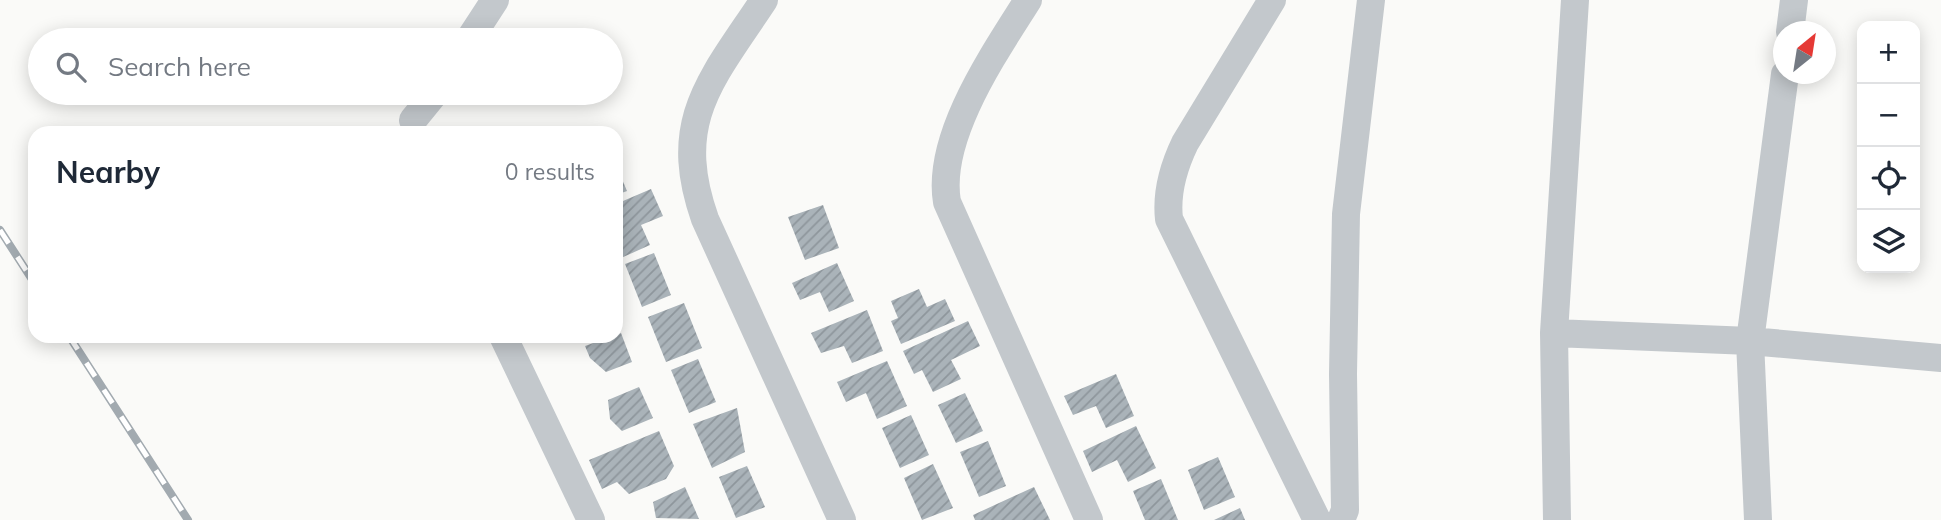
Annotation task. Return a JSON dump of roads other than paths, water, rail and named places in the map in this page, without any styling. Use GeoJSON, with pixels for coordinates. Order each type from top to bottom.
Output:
{"type":"FeatureCollection","features":[{"type":"Feature","properties":{"kind":"street"},"geometry":{"type":"LineString","coordinates":[[477,28],[495,0]]}},
{"type":"Feature","properties":{"kind":"street"},"geometry":{"type":"LineString","coordinates":[[764,0],[708,85],[691,135],[693,177],[705,219],[842,520]]}},
{"type":"Feature","properties":{"kind":"street"},"geometry":{"type":"LineString","coordinates":[[1028,0],[960,120],[948,154],[945,188],[947,202],[1089,520]]}},
{"type":"Feature","properties":{"kind":"street"},"geometry":{"type":"LineString","coordinates":[[1272,0],[1175,163],[1168,206],[1169,219],[1317,520]]}},
{"type":"Feature","properties":{"kind":"street"},"geometry":{"type":"LineString","coordinates":[[1341,520],[1345,510],[1343,374],[1346,214],[1371,0]]}},
{"type":"Feature","properties":{"kind":"street"},"geometry":{"type":"LineString","coordinates":[[1557,520],[1554,333],[1575,0]]}},
{"type":"Feature","properties":{"kind":"street"},"geometry":{"type":"LineString","coordinates":[[1791,21],[1794,0]]}},
{"type":"Feature","properties":{"kind":"street"},"geometry":{"type":"LineString","coordinates":[[1758,520],[1750,341],[1784,84]]}},
{"type":"Feature","properties":{"kind":"street"},"geometry":{"type":"LineString","coordinates":[[413,120],[425,105]]}},
{"type":"Feature","properties":{"kind":"street"},"geometry":{"type":"LineString","coordinates":[[1554,333],[1750,341],[1941,358]]}},
{"type":"Feature","properties":{"kind":"street"},"geometry":{"type":"LineString","coordinates":[[506,343],[591,520]]}},
{"type":"Feature","properties":{"kind":"railway"},"geometry":{"type":"LineString","coordinates":[[0,230],[28,273]]}},
{"type":"Feature","properties":{"kind":"railway"},"geometry":{"type":"LineString","coordinates":[[74,343],[188,520]]}}]}
